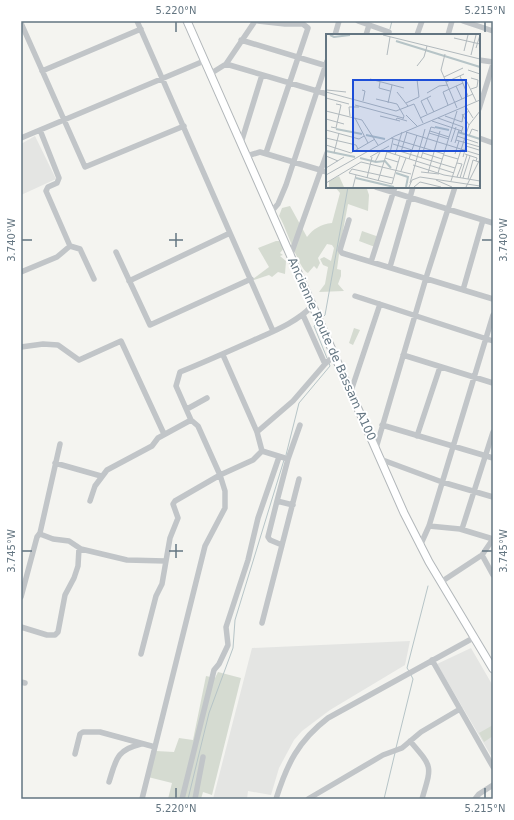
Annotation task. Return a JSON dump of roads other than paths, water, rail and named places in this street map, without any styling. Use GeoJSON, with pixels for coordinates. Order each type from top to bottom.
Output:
{"type":"FeatureCollection","features":[{"type":"Feature","properties":{"kind":"main road","name":"Ancienne Route de Bassam A100"},"geometry":{"type":"LineString","coordinates":[[187,21],[290,257],[420,546],[493,669]]}},
{"type":"Feature","properties":{"kind":"street"},"geometry":{"type":"LineString","coordinates":[[137,21],[273,331]]}},
{"type":"Feature","properties":{"kind":"street"},"geometry":{"type":"LineString","coordinates":[[210,74],[226,64],[255,21]]}},
{"type":"Feature","properties":{"kind":"street"},"geometry":{"type":"LineString","coordinates":[[258,21],[307,25],[308,28],[291,83],[266,153]]}},
{"type":"Feature","properties":{"kind":"street"},"geometry":{"type":"LineString","coordinates":[[335,34],[339,21]]}},
{"type":"Feature","properties":{"kind":"street"},"geometry":{"type":"LineString","coordinates":[[358,21],[389,32]]}},
{"type":"Feature","properties":{"kind":"street"},"geometry":{"type":"LineString","coordinates":[[417,34],[422,21]]}},
{"type":"Feature","properties":{"kind":"street"},"geometry":{"type":"LineString","coordinates":[[448,34],[452,21]]}},
{"type":"Feature","properties":{"kind":"street"},"geometry":{"type":"LineString","coordinates":[[463,21],[493,30]]}},
{"type":"Feature","properties":{"kind":"street"},"geometry":{"type":"LineString","coordinates":[[21,22],[85,167],[184,126]]}},
{"type":"Feature","properties":{"kind":"street"},"geometry":{"type":"LineString","coordinates":[[366,34],[369,25]]}},
{"type":"Feature","properties":{"kind":"street"},"geometry":{"type":"LineString","coordinates":[[42,71],[140,29]]}},
{"type":"Feature","properties":{"kind":"street"},"geometry":{"type":"LineString","coordinates":[[241,40],[299,58],[326,64],[282,197],[271,212]]}},
{"type":"Feature","properties":{"kind":"street"},"geometry":{"type":"LineString","coordinates":[[480,60],[493,63],[480,106]]}},
{"type":"Feature","properties":{"kind":"street"},"geometry":{"type":"LineString","coordinates":[[21,138],[204,61]]}},
{"type":"Feature","properties":{"kind":"street"},"geometry":{"type":"LineString","coordinates":[[226,64],[326,94]]}},
{"type":"Feature","properties":{"kind":"street"},"geometry":{"type":"LineString","coordinates":[[240,143],[262,75]]}},
{"type":"Feature","properties":{"kind":"street"},"geometry":{"type":"LineString","coordinates":[[40,130],[59,178],[56,183],[48,187],[46,191],[70,246],[80,249],[94,279]]}},
{"type":"Feature","properties":{"kind":"street"},"geometry":{"type":"LineString","coordinates":[[480,138],[492,142]]}},
{"type":"Feature","properties":{"kind":"street"},"geometry":{"type":"LineString","coordinates":[[247,156],[256,152],[266,153],[324,171]]}},
{"type":"Feature","properties":{"kind":"street"},"geometry":{"type":"LineString","coordinates":[[290,257],[324,171],[326,159]]}},
{"type":"Feature","properties":{"kind":"street"},"geometry":{"type":"LineString","coordinates":[[382,188],[394,190],[410,197],[493,223]]}},
{"type":"Feature","properties":{"kind":"street"},"geometry":{"type":"LineString","coordinates":[[390,267],[413,188]]}},
{"type":"Feature","properties":{"kind":"street"},"geometry":{"type":"LineString","coordinates":[[376,448],[426,278],[455,188]]}},
{"type":"Feature","properties":{"kind":"street"},"geometry":{"type":"LineString","coordinates":[[371,262],[394,190]]}},
{"type":"Feature","properties":{"kind":"street"},"geometry":{"type":"LineString","coordinates":[[349,220],[341,252],[493,299]]}},
{"type":"Feature","properties":{"kind":"street"},"geometry":{"type":"LineString","coordinates":[[464,290],[483,220]]}},
{"type":"Feature","properties":{"kind":"street"},"geometry":{"type":"LineString","coordinates":[[129,281],[230,233]]}},
{"type":"Feature","properties":{"kind":"street"},"geometry":{"type":"LineString","coordinates":[[21,272],[57,257],[70,246]]}},
{"type":"Feature","properties":{"kind":"street"},"geometry":{"type":"LineString","coordinates":[[116,252],[150,325],[251,279]]}},
{"type":"Feature","properties":{"kind":"street"},"geometry":{"type":"LineString","coordinates":[[355,296],[493,341]]}},
{"type":"Feature","properties":{"kind":"street"},"geometry":{"type":"LineString","coordinates":[[351,391],[380,304]]}},
{"type":"Feature","properties":{"kind":"street"},"geometry":{"type":"LineString","coordinates":[[142,799],[205,546],[225,508],[225,491],[220,475],[198,426],[190,420],[187,409],[176,386],[178,373],[223,355],[273,331],[303,315],[312,306]]}},
{"type":"Feature","properties":{"kind":"street"},"geometry":{"type":"LineString","coordinates":[[303,315],[325,364]]}},
{"type":"Feature","properties":{"kind":"street"},"geometry":{"type":"LineString","coordinates":[[420,546],[429,526],[493,315]]}},
{"type":"Feature","properties":{"kind":"street"},"geometry":{"type":"LineString","coordinates":[[21,347],[44,344],[58,346],[79,360],[121,341],[164,434]]}},
{"type":"Feature","properties":{"kind":"street"},"geometry":{"type":"LineString","coordinates":[[223,355],[257,432],[262,451]]}},
{"type":"Feature","properties":{"kind":"street"},"geometry":{"type":"LineString","coordinates":[[257,432],[293,401],[325,364],[335,355]]}},
{"type":"Feature","properties":{"kind":"street"},"geometry":{"type":"LineString","coordinates":[[403,356],[493,383]]}},
{"type":"Feature","properties":{"kind":"street"},"geometry":{"type":"LineString","coordinates":[[418,436],[440,367]]}},
{"type":"Feature","properties":{"kind":"street"},"geometry":{"type":"LineString","coordinates":[[187,409],[208,398]]}},
{"type":"Feature","properties":{"kind":"street"},"geometry":{"type":"LineString","coordinates":[[90,501],[95,486],[101,476],[120,462],[152,446],[158,438],[164,434],[190,420]]}},
{"type":"Feature","properties":{"kind":"street"},"geometry":{"type":"LineString","coordinates":[[282,545],[270,540],[268,537],[288,460],[300,426]]}},
{"type":"Feature","properties":{"kind":"street"},"geometry":{"type":"LineString","coordinates":[[382,426],[493,458]]}},
{"type":"Feature","properties":{"kind":"street"},"geometry":{"type":"LineString","coordinates":[[462,529],[493,432]]}},
{"type":"Feature","properties":{"kind":"street"},"geometry":{"type":"LineString","coordinates":[[21,597],[40,534],[60,444]]}},
{"type":"Feature","properties":{"kind":"street"},"geometry":{"type":"LineString","coordinates":[[141,654],[156,596],[162,584],[170,538],[178,518],[173,504],[175,501],[220,475],[253,460],[262,451]]}},
{"type":"Feature","properties":{"kind":"street"},"geometry":{"type":"LineString","coordinates":[[262,451],[288,460]]}},
{"type":"Feature","properties":{"kind":"street"},"geometry":{"type":"LineString","coordinates":[[182,799],[214,670],[219,664],[228,644],[226,626],[248,560],[258,518],[279,458]]}},
{"type":"Feature","properties":{"kind":"street"},"geometry":{"type":"LineString","coordinates":[[380,459],[442,482],[493,497]]}},
{"type":"Feature","properties":{"kind":"street"},"geometry":{"type":"LineString","coordinates":[[56,463],[101,476]]}},
{"type":"Feature","properties":{"kind":"street"},"geometry":{"type":"LineString","coordinates":[[262,623],[299,479]]}},
{"type":"Feature","properties":{"kind":"street"},"geometry":{"type":"LineString","coordinates":[[277,501],[293,505]]}},
{"type":"Feature","properties":{"kind":"street"},"geometry":{"type":"LineString","coordinates":[[429,526],[462,529],[493,539],[482,555],[441,582]]}},
{"type":"Feature","properties":{"kind":"street"},"geometry":{"type":"LineString","coordinates":[[40,534],[53,539],[69,541],[79,548],[127,560],[165,561]]}},
{"type":"Feature","properties":{"kind":"street"},"geometry":{"type":"LineString","coordinates":[[21,627],[47,635],[55,635],[58,632],[65,595],[74,578],[78,566],[79,548]]}},
{"type":"Feature","properties":{"kind":"street"},"geometry":{"type":"LineString","coordinates":[[482,555],[493,576]]}},
{"type":"Feature","properties":{"kind":"street"},"geometry":{"type":"LineString","coordinates":[[276,799],[284,773],[295,752],[317,726],[328,718],[475,637]]}},
{"type":"Feature","properties":{"kind":"street"},"geometry":{"type":"LineString","coordinates":[[432,660],[493,767]]}},
{"type":"Feature","properties":{"kind":"street"},"geometry":{"type":"LineString","coordinates":[[312,798],[384,754],[402,748],[422,732],[460,709]]}},
{"type":"Feature","properties":{"kind":"street"},"geometry":{"type":"LineString","coordinates":[[75,754],[80,734],[83,732],[100,732],[155,747]]}},
{"type":"Feature","properties":{"kind":"street"},"geometry":{"type":"LineString","coordinates":[[410,742],[428,764],[430,773],[422,799]]}},
{"type":"Feature","properties":{"kind":"street"},"geometry":{"type":"LineString","coordinates":[[109,782],[115,762],[122,751],[128,747],[141,744]]}},
{"type":"Feature","properties":{"kind":"street"},"geometry":{"type":"LineString","coordinates":[[195,799],[203,757]]}},
{"type":"Feature","properties":{"kind":"street"},"geometry":{"type":"LineString","coordinates":[[475,799],[479,794],[493,784]]}},
{"type":"Feature","properties":{"kind":"waterway"},"geometry":{"type":"LineString","coordinates":[[390,29],[392,21]]}},
{"type":"Feature","properties":{"kind":"waterway"},"geometry":{"type":"LineString","coordinates":[[322,318],[325,315],[348,188]]}},
{"type":"Feature","properties":{"kind":"waterway"},"geometry":{"type":"LineString","coordinates":[[317,323],[314,326],[327,358]]}},
{"type":"Feature","properties":{"kind":"waterway"},"geometry":{"type":"LineString","coordinates":[[286,455],[299,403],[330,366],[329,363]]}},
{"type":"Feature","properties":{"kind":"waterway"},"geometry":{"type":"LineString","coordinates":[[188,799],[209,713],[233,648],[235,620],[284,460]]}},
{"type":"Feature","properties":{"kind":"waterway"},"geometry":{"type":"LineString","coordinates":[[409,671],[407,668],[428,586]]}},
{"type":"Feature","properties":{"kind":"waterway"},"geometry":{"type":"LineString","coordinates":[[396,748],[413,679],[411,675]]}},
{"type":"Feature","properties":{"kind":"waterway"},"geometry":{"type":"LineString","coordinates":[[384,799],[395,753]]}}]}
